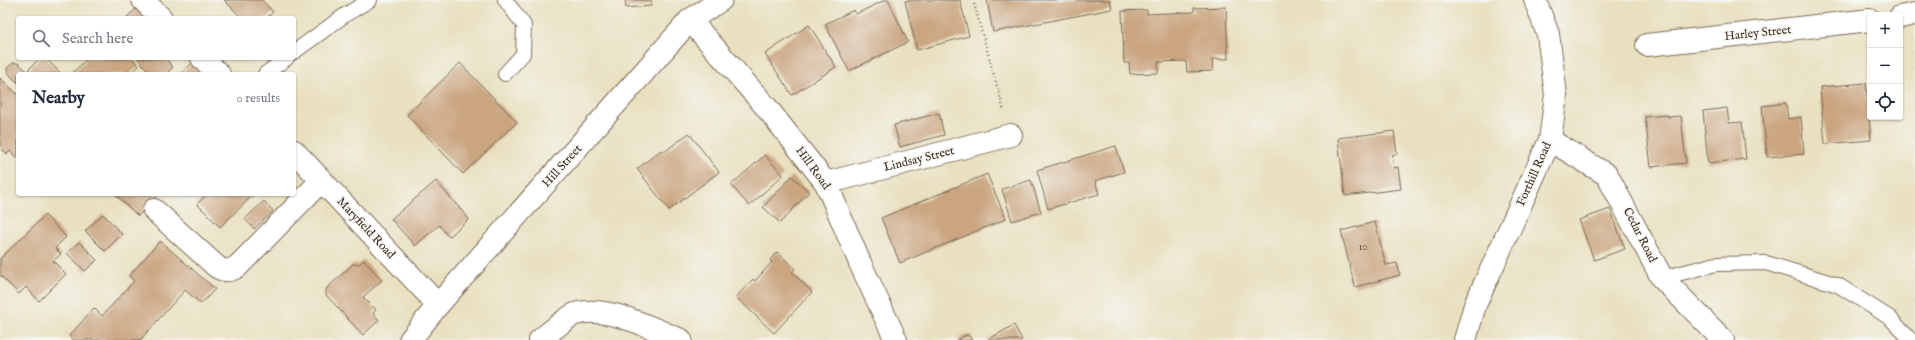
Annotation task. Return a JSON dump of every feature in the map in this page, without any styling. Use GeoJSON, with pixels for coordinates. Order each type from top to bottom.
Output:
{"type":"FeatureCollection","features":[{"type":"Feature","properties":{"kind":"street"},"geometry":{"type":"LineString","coordinates":[[143,0],[159,16]]}},
{"type":"Feature","properties":{"kind":"street","name":"Hill Street"},"geometry":{"type":"LineString","coordinates":[[410,340],[438,305],[690,20],[721,0]]}},
{"type":"Feature","properties":{"kind":"street","name":"Forthill Road"},"geometry":{"type":"LineString","coordinates":[[1465,340],[1475,305],[1550,140],[1556,95],[1548,34],[1535,0]]}},
{"type":"Feature","properties":{"kind":"street"},"geometry":{"type":"LineString","coordinates":[[1903,16],[1915,14]]}},
{"type":"Feature","properties":{"kind":"street","name":"Hill Road"},"geometry":{"type":"LineString","coordinates":[[690,20],[767,108],[826,183],[860,263],[896,340]]}},
{"type":"Feature","properties":{"kind":"street","name":"Harley Street"},"geometry":{"type":"LineString","coordinates":[[1647,45],[1867,20]]}},
{"type":"Feature","properties":{"kind":"street"},"geometry":{"type":"LineString","coordinates":[[204,60],[217,72]]}},
{"type":"Feature","properties":{"kind":"street","name":"Lindsay Street"},"geometry":{"type":"LineString","coordinates":[[826,183],[1011,135]]}},
{"type":"Feature","properties":{"kind":"street","name":"Cedar Road"},"geometry":{"type":"LineString","coordinates":[[1550,140],[1607,175],[1662,278],[1723,340]]}},
{"type":"Feature","properties":{"kind":"street","name":"Maryfield Road"},"geometry":{"type":"LineString","coordinates":[[296,153],[438,305]]}},
{"type":"Feature","properties":{"kind":"street"},"geometry":{"type":"LineString","coordinates":[[154,210],[217,267],[223,270],[229,270],[238,266],[322,180]]}},
{"type":"Feature","properties":{"kind":"street"},"geometry":{"type":"LineString","coordinates":[[540,340],[574,314],[600,311],[638,323],[682,340]]}},
{"type":"Feature","properties":{"kind":"lane"},"geometry":{"type":"LineString","coordinates":[[296,51],[345,15],[370,0]]}},
{"type":"Feature","properties":{"kind":"lane"},"geometry":{"type":"LineString","coordinates":[[505,0],[524,25],[523,54],[505,74]]}},
{"type":"Feature","properties":{"kind":"lane"},"geometry":{"type":"LineString","coordinates":[[268,72],[283,60]]}},
{"type":"Feature","properties":{"kind":"lane"},"geometry":{"type":"LineString","coordinates":[[1662,278],[1716,264],[1766,263],[1838,285],[1890,318],[1911,340]]}},
{"type":"Feature","properties":{"kind":"path"},"geometry":{"type":"LineString","coordinates":[[973,0],[1011,135]]}},
{"type":"Feature","properties":{"kind":"building"},"geometry":{"type":"Polygon","coordinates":[[[224,0],[262,0],[273,12],[269,16],[240,16],[224,0]]]}},
{"type":"Feature","properties":{"kind":"building"},"geometry":{"type":"Polygon","coordinates":[[[625,0],[651,0],[651,6],[626,8],[625,0]]]}},
{"type":"Feature","properties":{"kind":"building"},"geometry":{"type":"Polygon","coordinates":[[[885,0],[888,0],[908,42],[849,71],[825,24],[854,10],[856,14],[885,0]]]}},
{"type":"Feature","properties":{"kind":"building"},"geometry":{"type":"Polygon","coordinates":[[[960,0],[969,36],[917,50],[905,1],[960,0]]]}},
{"type":"Feature","properties":{"kind":"building"},"geometry":{"type":"Polygon","coordinates":[[[987,0],[1110,0],[1112,9],[993,32],[987,0]]]}},
{"type":"Feature","properties":{"kind":"building"},"geometry":{"type":"Polygon","coordinates":[[[138,7],[146,16],[128,16],[138,7]]]}},
{"type":"Feature","properties":{"kind":"building"},"geometry":{"type":"Polygon","coordinates":[[[1226,7],[1228,59],[1212,59],[1213,71],[1187,72],[1186,61],[1158,62],[1158,73],[1130,74],[1129,63],[1124,63],[1122,11],[1147,10],[1147,14],[1194,12],[1194,8],[1226,7]]]}},
{"type":"Feature","properties":{"kind":"building"},"geometry":{"type":"Polygon","coordinates":[[[809,25],[836,67],[792,95],[765,54],[809,25]]]}},
{"type":"Feature","properties":{"kind":"building"},"geometry":{"type":"Polygon","coordinates":[[[38,60],[48,60],[59,72],[16,72],[16,81],[8,73],[7,68],[13,63],[18,63],[27,71],[38,60]]]}},
{"type":"Feature","properties":{"kind":"building"},"geometry":{"type":"Polygon","coordinates":[[[86,60],[134,60],[139,66],[132,72],[73,72],[86,60]]]}},
{"type":"Feature","properties":{"kind":"building"},"geometry":{"type":"Polygon","coordinates":[[[139,60],[167,60],[173,67],[168,72],[149,72],[139,60]]]}},
{"type":"Feature","properties":{"kind":"building"},"geometry":{"type":"Polygon","coordinates":[[[192,63],[200,72],[183,72],[192,63]]]}},
{"type":"Feature","properties":{"kind":"building"},"geometry":{"type":"Polygon","coordinates":[[[460,63],[517,122],[463,174],[407,115],[460,63]]]}},
{"type":"Feature","properties":{"kind":"building"},"geometry":{"type":"Polygon","coordinates":[[[0,78],[16,93],[16,156],[10,151],[7,154],[0,147],[0,78]]]}},
{"type":"Feature","properties":{"kind":"building"},"geometry":{"type":"Polygon","coordinates":[[[1866,83],[1867,120],[1869,120],[1871,140],[1825,144],[1820,87],[1866,83]]]}},
{"type":"Feature","properties":{"kind":"building"},"geometry":{"type":"Polygon","coordinates":[[[1786,103],[1788,119],[1801,117],[1804,154],[1767,157],[1762,106],[1786,103]]]}},
{"type":"Feature","properties":{"kind":"building"},"geometry":{"type":"Polygon","coordinates":[[[1727,108],[1729,123],[1742,122],[1746,159],[1708,163],[1703,111],[1727,108]]]}},
{"type":"Feature","properties":{"kind":"building"},"geometry":{"type":"Polygon","coordinates":[[[939,113],[944,135],[900,147],[894,125],[939,113]]]}},
{"type":"Feature","properties":{"kind":"building"},"geometry":{"type":"Polygon","coordinates":[[[1668,115],[1668,117],[1681,116],[1686,163],[1651,167],[1645,117],[1668,115]]]}},
{"type":"Feature","properties":{"kind":"building"},"geometry":{"type":"Polygon","coordinates":[[[1394,131],[1397,154],[1392,155],[1394,168],[1398,167],[1401,189],[1345,196],[1338,138],[1394,131]]]}},
{"type":"Feature","properties":{"kind":"building"},"geometry":{"type":"Polygon","coordinates":[[[689,133],[719,172],[669,210],[637,169],[661,150],[663,153],[689,133]]]}},
{"type":"Feature","properties":{"kind":"building"},"geometry":{"type":"Polygon","coordinates":[[[1116,146],[1124,172],[1095,181],[1099,194],[1048,209],[1037,170],[1116,146]]]}},
{"type":"Feature","properties":{"kind":"building"},"geometry":{"type":"Polygon","coordinates":[[[765,155],[783,175],[749,206],[731,185],[765,155]]]}},
{"type":"Feature","properties":{"kind":"building"},"geometry":{"type":"Polygon","coordinates":[[[987,174],[1006,219],[900,263],[881,218],[987,174]]]}},
{"type":"Feature","properties":{"kind":"building"},"geometry":{"type":"Polygon","coordinates":[[[792,176],[809,192],[780,223],[763,207],[792,176]]]}},
{"type":"Feature","properties":{"kind":"building"},"geometry":{"type":"Polygon","coordinates":[[[1031,180],[1041,212],[1012,221],[1002,189],[1031,180]]]}},
{"type":"Feature","properties":{"kind":"building"},"geometry":{"type":"Polygon","coordinates":[[[436,181],[469,219],[449,237],[439,225],[415,246],[391,219],[436,181]]]}},
{"type":"Feature","properties":{"kind":"building"},"geometry":{"type":"Polygon","coordinates":[[[117,196],[157,196],[138,216],[117,196]]]}},
{"type":"Feature","properties":{"kind":"building"},"geometry":{"type":"Polygon","coordinates":[[[205,196],[252,196],[220,227],[197,204],[205,196]]]}},
{"type":"Feature","properties":{"kind":"building"},"geometry":{"type":"Polygon","coordinates":[[[264,201],[273,211],[254,229],[245,219],[264,201]]]}},
{"type":"Feature","properties":{"kind":"building"},"geometry":{"type":"Polygon","coordinates":[[[1610,209],[1625,249],[1594,260],[1579,220],[1610,209]]]}},
{"type":"Feature","properties":{"kind":"building"},"geometry":{"type":"Polygon","coordinates":[[[103,214],[122,234],[105,251],[85,231],[103,214]]]}},
{"type":"Feature","properties":{"kind":"building"},"geometry":{"type":"Polygon","coordinates":[[[45,215],[66,237],[55,248],[61,254],[53,261],[66,274],[39,301],[26,287],[19,294],[0,275],[0,259],[45,215]]]}},
{"type":"Feature","properties":{"kind":"building"},"geometry":{"type":"Polygon","coordinates":[[[1375,222],[1386,265],[1397,263],[1400,275],[1355,287],[1341,231],[1375,222]]]}},
{"type":"Feature","properties":{"kind":"building"},"geometry":{"type":"Polygon","coordinates":[[[160,241],[215,289],[201,304],[185,290],[140,340],[73,340],[69,336],[94,308],[102,316],[134,281],[129,276],[160,241]]]}},
{"type":"Feature","properties":{"kind":"building"},"geometry":{"type":"Polygon","coordinates":[[[79,242],[97,260],[85,271],[67,253],[79,242]]]}},
{"type":"Feature","properties":{"kind":"building"},"geometry":{"type":"Polygon","coordinates":[[[777,252],[795,269],[792,272],[812,292],[774,333],[736,297],[753,279],[755,281],[772,262],[770,260],[777,252]]]}},
{"type":"Feature","properties":{"kind":"building"},"geometry":{"type":"Polygon","coordinates":[[[364,260],[382,280],[363,297],[376,310],[373,313],[379,320],[363,335],[326,295],[326,289],[353,264],[359,264],[364,260]]]}},
{"type":"Feature","properties":{"kind":"building"},"geometry":{"type":"Polygon","coordinates":[[[1014,325],[1022,340],[987,340],[1014,325]]]}},
{"type":"Feature","properties":{"kind":"building"},"geometry":{"type":"Polygon","coordinates":[[[968,334],[972,340],[957,340],[968,334]]]}}]}
